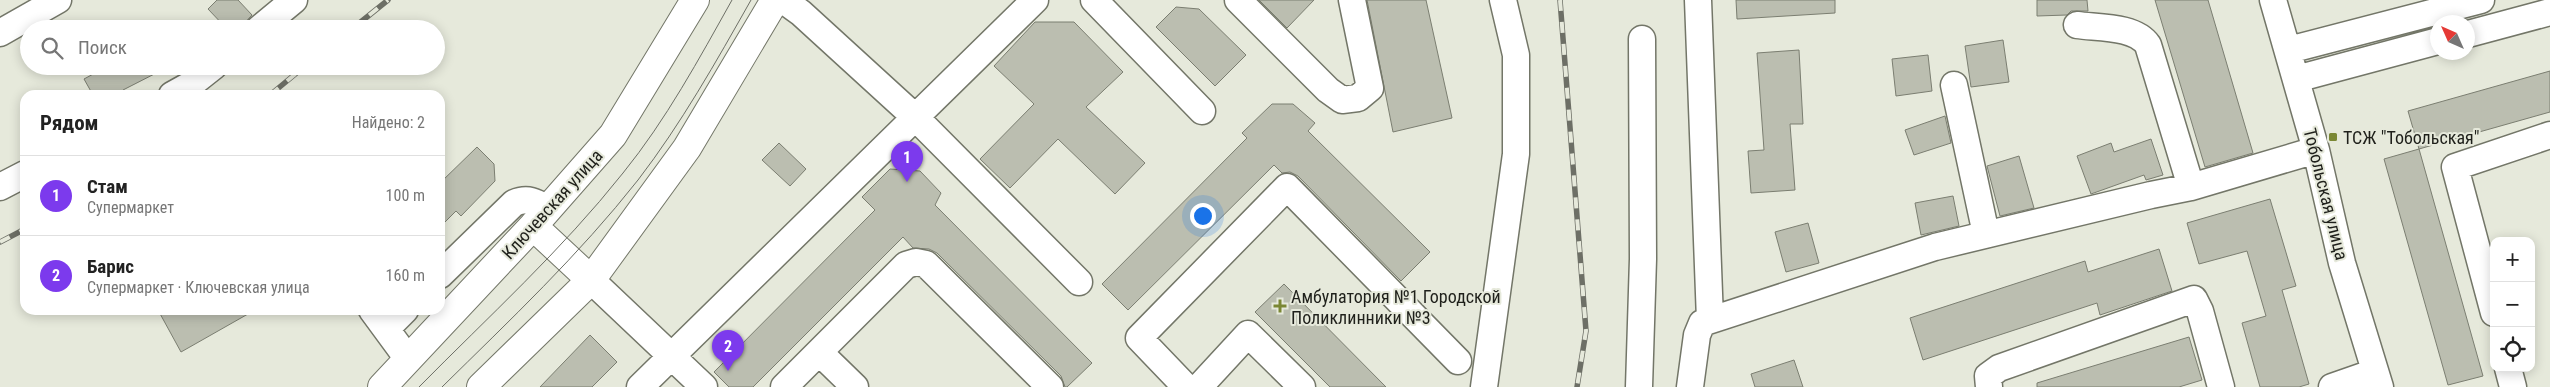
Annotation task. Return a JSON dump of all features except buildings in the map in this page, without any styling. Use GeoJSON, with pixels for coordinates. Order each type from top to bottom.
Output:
{"type":"FeatureCollection","features":[{"type":"Feature","properties":{"kind":"main road","name":"Ключевская улица"},"geometry":{"type":"LineString","coordinates":[[382,387],[540,218],[613,135],[695,0]]}},
{"type":"Feature","properties":{"kind":"main road"},"geometry":{"type":"LineString","coordinates":[[481,387],[591,280],[688,148],[775,0]]}},
{"type":"Feature","properties":{"kind":"main road"},"geometry":{"type":"LineString","coordinates":[[540,218],[591,280]]}},
{"type":"Feature","properties":{"kind":"street"},"geometry":{"type":"LineString","coordinates":[[23,20],[58,0]]}},
{"type":"Feature","properties":{"kind":"street"},"geometry":{"type":"LineString","coordinates":[[270,20],[294,0]]}},
{"type":"Feature","properties":{"kind":"street"},"geometry":{"type":"LineString","coordinates":[[640,387],[1036,0]]}},
{"type":"Feature","properties":{"kind":"street"},"geometry":{"type":"LineString","coordinates":[[1094,0],[1202,111]]}},
{"type":"Feature","properties":{"kind":"street"},"geometry":{"type":"LineString","coordinates":[[1238,0],[1328,90],[1342,100],[1358,98],[1370,88],[1352,0]]}},
{"type":"Feature","properties":{"kind":"street"},"geometry":{"type":"LineString","coordinates":[[1484,387],[1516,154],[1516,55],[1504,0]]}},
{"type":"Feature","properties":{"kind":"street"},"geometry":{"type":"LineString","coordinates":[[1698,0],[1710,320]]}},
{"type":"Feature","properties":{"kind":"street","name":"Тобольская улица"},"geometry":{"type":"LineString","coordinates":[[2273,0],[2316,150],[2342,263],[2377,380]]}},
{"type":"Feature","properties":{"kind":"street"},"geometry":{"type":"LineString","coordinates":[[2288,50],[2481,0]]}},
{"type":"Feature","properties":{"kind":"street"},"geometry":{"type":"LineString","coordinates":[[792,7],[916,118],[1079,282]]}},
{"type":"Feature","properties":{"kind":"street"},"geometry":{"type":"LineString","coordinates":[[2475,31],[2517,10],[2550,12]]}},
{"type":"Feature","properties":{"kind":"street"},"geometry":{"type":"LineString","coordinates":[[0,33],[20,22]]}},
{"type":"Feature","properties":{"kind":"street"},"geometry":{"type":"LineString","coordinates":[[2077,25],[2142,36],[2148,45],[2191,187]]}},
{"type":"Feature","properties":{"kind":"street"},"geometry":{"type":"LineString","coordinates":[[1639,387],[1643,259],[1642,39]]}},
{"type":"Feature","properties":{"kind":"street"},"geometry":{"type":"LineString","coordinates":[[2296,79],[2430,44]]}},
{"type":"Feature","properties":{"kind":"street"},"geometry":{"type":"LineString","coordinates":[[181,90],[203,75]]}},
{"type":"Feature","properties":{"kind":"street"},"geometry":{"type":"LineString","coordinates":[[1954,85],[1986,234]]}},
{"type":"Feature","properties":{"kind":"street"},"geometry":{"type":"LineString","coordinates":[[2490,298],[2455,167],[2550,135]]}},
{"type":"Feature","properties":{"kind":"street"},"geometry":{"type":"LineString","coordinates":[[1690,387],[1698,335],[1702,323],[1935,248],[1986,234],[2191,187],[2316,150]]}},
{"type":"Feature","properties":{"kind":"street"},"geometry":{"type":"LineString","coordinates":[[0,187],[20,177]]}},
{"type":"Feature","properties":{"kind":"street"},"geometry":{"type":"LineString","coordinates":[[1186,387],[1139,338],[1288,187],[1458,362]]}},
{"type":"Feature","properties":{"kind":"street"},"geometry":{"type":"LineString","coordinates":[[445,271],[514,203],[521,200],[534,200],[540,218]]}},
{"type":"Feature","properties":{"kind":"street"},"geometry":{"type":"LineString","coordinates":[[784,387],[906,266],[916,262],[926,264],[1050,387]]}},
{"type":"Feature","properties":{"kind":"street"},"geometry":{"type":"LineString","coordinates":[[591,280],[704,387]]}},
{"type":"Feature","properties":{"kind":"street"},"geometry":{"type":"LineString","coordinates":[[1989,387],[1988,376],[2000,368],[2194,299],[2200,310],[2221,387]]}},
{"type":"Feature","properties":{"kind":"street"},"geometry":{"type":"LineString","coordinates":[[379,319],[408,359]]}},
{"type":"Feature","properties":{"kind":"street"},"geometry":{"type":"LineString","coordinates":[[1199,387],[1248,334],[1302,387]]}},
{"type":"Feature","properties":{"kind":"street"},"geometry":{"type":"LineString","coordinates":[[819,352],[854,387]]}},
{"type":"Feature","properties":{"kind":"street"},"geometry":{"type":"LineString","coordinates":[[2509,372],[2513,387]]}},
{"type":"Feature","properties":{"kind":"street"},"geometry":{"type":"LineString","coordinates":[[2332,387],[2377,380]]}},
{"type":"Feature","properties":{"kind":"tram line"},"geometry":{"type":"LineString","coordinates":[[419,387],[550,256],[623,173],[668,111],[732,0]]}},
{"type":"Feature","properties":{"kind":"tram line"},"geometry":{"type":"LineString","coordinates":[[442,387],[568,261],[638,180],[683,115],[751,0]]}},
{"type":"Feature","properties":{"kind":"railway"},"geometry":{"type":"LineString","coordinates":[[363,20],[388,0]]}},
{"type":"Feature","properties":{"kind":"railway"},"geometry":{"type":"LineString","coordinates":[[1560,0],[1586,331],[1577,387]]}},
{"type":"Feature","properties":{"kind":"railway"},"geometry":{"type":"LineString","coordinates":[[276,90],[294,75]]}},
{"type":"Feature","properties":{"kind":"railway"},"geometry":{"type":"LineString","coordinates":[[0,242],[20,232]]}},
{"type":"Feature","properties":{"kind":"place","name":"ТСЖ \"Тобольская\""},"geometry":{"type":"Point","coordinates":[2333,137]}},
{"type":"Feature","properties":{"kind":"place","name":"Стам"},"geometry":{"type":"Point","coordinates":[907,182]}},
{"type":"Feature","properties":{"kind":"place","name":"Амбулатория №1 Городской Поликлинники №3"},"geometry":{"type":"Point","coordinates":[1280,306]}},
{"type":"Feature","properties":{"kind":"place","name":"Барис"},"geometry":{"type":"Point","coordinates":[728,371]}}]}
